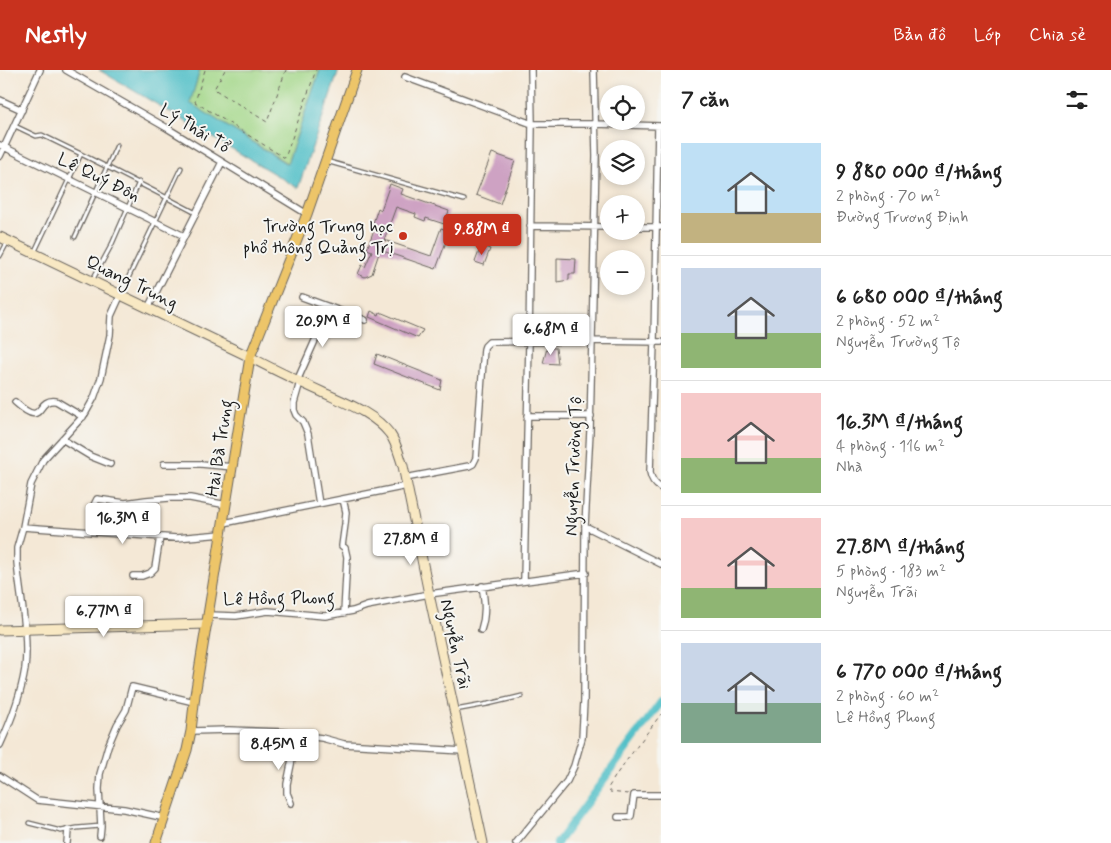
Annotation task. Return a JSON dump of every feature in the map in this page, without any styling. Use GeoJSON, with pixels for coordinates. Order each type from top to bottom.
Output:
{"type":"FeatureCollection","features":[{"type":"Feature","properties":{"kind":"main road","name":"Hai Bà Trưng"},"geometry":{"type":"LineString","coordinates":[[156,843],[187,750],[191,731],[194,702],[250,356],[307,214],[357,70]]}},
{"type":"Feature","properties":{"kind":"street"},"geometry":{"type":"LineString","coordinates":[[0,156],[2,146],[22,110],[40,70]]}},
{"type":"Feature","properties":{"kind":"street","name":"Lý Thái Tổ"},"geometry":{"type":"LineString","coordinates":[[66,70],[167,128],[307,214]]}},
{"type":"Feature","properties":{"kind":"street"},"geometry":{"type":"LineString","coordinates":[[524,581],[532,124],[531,70]]}},
{"type":"Feature","properties":{"kind":"street","name":"Nguyễn Trường Tộ"},"geometry":{"type":"LineString","coordinates":[[516,843],[567,781],[574,766],[582,738],[586,572],[585,526],[591,416],[596,156],[594,70]]}},
{"type":"Feature","properties":{"kind":"street"},"geometry":{"type":"LineString","coordinates":[[405,77],[532,124],[659,126],[658,342],[650,472],[654,483],[661,488]]}},
{"type":"Feature","properties":{"kind":"street"},"geometry":{"type":"LineString","coordinates":[[0,100],[22,110]]}},
{"type":"Feature","properties":{"kind":"street","name":"Lê Quý Đôn"},"geometry":{"type":"LineString","coordinates":[[2,146],[184,236]]}},
{"type":"Feature","properties":{"kind":"street"},"geometry":{"type":"LineString","coordinates":[[148,308],[222,162]]}},
{"type":"Feature","properties":{"kind":"street"},"geometry":{"type":"LineString","coordinates":[[530,226],[600,226]]}},
{"type":"Feature","properties":{"kind":"street"},"geometry":{"type":"LineString","coordinates":[[645,227],[659,227]]}},
{"type":"Feature","properties":{"kind":"street","name":"Quang Trung"},"geometry":{"type":"LineString","coordinates":[[4,239],[250,356]]}},
{"type":"Feature","properties":{"kind":"street"},"geometry":{"type":"LineString","coordinates":[[0,746],[10,723],[21,686],[25,659],[17,548],[31,484],[43,460],[83,417],[94,398],[101,378],[110,335],[111,316],[121,294]]}},
{"type":"Feature","properties":{"kind":"street"},"geometry":{"type":"LineString","coordinates":[[302,297],[365,320]]}},
{"type":"Feature","properties":{"kind":"street"},"geometry":{"type":"LineString","coordinates":[[319,504],[308,434],[303,422],[296,415],[294,404],[299,381],[330,307]]}},
{"type":"Feature","properties":{"kind":"street"},"geometry":{"type":"LineString","coordinates":[[224,523],[343,499],[473,464],[476,458],[486,343],[491,341],[658,342]]}},
{"type":"Feature","properties":{"kind":"street","name":"Nguyễn Trãi"},"geometry":{"type":"LineString","coordinates":[[250,356],[270,368],[346,403],[369,416],[390,434],[397,446],[483,843]]}},
{"type":"Feature","properties":{"kind":"street"},"geometry":{"type":"LineString","coordinates":[[16,402],[26,412],[33,414],[51,400],[56,401],[83,417]]}},
{"type":"Feature","properties":{"kind":"street"},"geometry":{"type":"LineString","coordinates":[[527,416],[591,416]]}},
{"type":"Feature","properties":{"kind":"street"},"geometry":{"type":"LineString","coordinates":[[62,439],[90,456],[110,464]]}},
{"type":"Feature","properties":{"kind":"street"},"geometry":{"type":"LineString","coordinates":[[164,464],[201,464],[233,467]]}},
{"type":"Feature","properties":{"kind":"street"},"geometry":{"type":"LineString","coordinates":[[91,532],[94,505],[97,499],[125,503],[169,498],[190,498],[227,504]]}},
{"type":"Feature","properties":{"kind":"street"},"geometry":{"type":"LineString","coordinates":[[343,499],[346,518],[342,546],[345,548],[347,557],[344,613]]}},
{"type":"Feature","properties":{"kind":"street"},"geometry":{"type":"LineString","coordinates":[[585,526],[661,564]]}},
{"type":"Feature","properties":{"kind":"street"},"geometry":{"type":"LineString","coordinates":[[23,527],[185,538],[222,534]]}},
{"type":"Feature","properties":{"kind":"street"},"geometry":{"type":"LineString","coordinates":[[133,576],[142,576],[150,573],[154,568],[160,537]]}},
{"type":"Feature","properties":{"kind":"street","name":"Lê Hồng Phong"},"geometry":{"type":"LineString","coordinates":[[0,630],[208,619],[268,611],[325,616],[429,594],[586,572]]}},
{"type":"Feature","properties":{"kind":"street"},"geometry":{"type":"LineString","coordinates":[[481,630],[484,623],[485,608],[482,586]]}},
{"type":"Feature","properties":{"kind":"street"},"geometry":{"type":"LineString","coordinates":[[100,836],[100,774],[108,746],[126,710],[132,687],[194,702]]}},
{"type":"Feature","properties":{"kind":"street"},"geometry":{"type":"LineString","coordinates":[[191,731],[283,732],[322,738],[344,744],[463,751]]}},
{"type":"Feature","properties":{"kind":"street"},"geometry":{"type":"LineString","coordinates":[[291,803],[287,788],[296,735]]}},
{"type":"Feature","properties":{"kind":"street"},"geometry":{"type":"LineString","coordinates":[[0,776],[37,800],[131,810],[165,818]]}},
{"type":"Feature","properties":{"kind":"street"},"geometry":{"type":"LineString","coordinates":[[618,817],[631,816],[634,794],[661,795]]}},
{"type":"Feature","properties":{"kind":"street"},"geometry":{"type":"LineString","coordinates":[[68,830],[68,843]]}},
{"type":"Feature","properties":{"kind":"lane"},"geometry":{"type":"LineString","coordinates":[[14,125],[36,136],[42,135],[196,213]]}},
{"type":"Feature","properties":{"kind":"lane"},"geometry":{"type":"LineString","coordinates":[[75,237],[118,145]]}},
{"type":"Feature","properties":{"kind":"lane"},"geometry":{"type":"LineString","coordinates":[[34,253],[81,154]]}},
{"type":"Feature","properties":{"kind":"lane"},"geometry":{"type":"LineString","coordinates":[[325,161],[464,200]]}},
{"type":"Feature","properties":{"kind":"lane"},"geometry":{"type":"LineString","coordinates":[[121,294],[181,168]]}},
{"type":"Feature","properties":{"kind":"lane"},"geometry":{"type":"LineString","coordinates":[[93,281],[112,244],[138,182]]}},
{"type":"Feature","properties":{"kind":"lane"},"geometry":{"type":"LineString","coordinates":[[0,256],[4,239]]}},
{"type":"Feature","properties":{"kind":"lane"},"geometry":{"type":"LineString","coordinates":[[454,710],[522,696]]}},
{"type":"Feature","properties":{"kind":"lane"},"geometry":{"type":"LineString","coordinates":[[29,823],[61,831],[101,826]]}},
{"type":"Feature","properties":{"kind":"path"},"geometry":{"type":"LineString","coordinates":[[205,70],[194,102],[285,158],[316,70]]}},
{"type":"Feature","properties":{"kind":"path"},"geometry":{"type":"LineString","coordinates":[[225,70],[214,89],[267,122],[286,70]]}},
{"type":"Feature","properties":{"kind":"path"},"geometry":{"type":"LineString","coordinates":[[634,794],[610,792],[608,788],[661,714]]}},
{"type":"Feature","properties":{"kind":"green space"},"geometry":{"type":"Polygon","coordinates":[[[200,70],[320,70],[287,163],[190,103],[200,70]]]}},
{"type":"Feature","properties":{"kind":"water"},"geometry":{"type":"Polygon","coordinates":[[[99,70],[200,70],[190,103],[287,164],[320,70],[339,70],[298,188],[99,70]]]}},
{"type":"Feature","properties":{"kind":"building"},"geometry":{"type":"Polygon","coordinates":[[[492,153],[515,161],[500,204],[476,195],[492,153]]]}},
{"type":"Feature","properties":{"kind":"building"},"geometry":{"type":"Polygon","coordinates":[[[390,184],[403,189],[401,194],[449,211],[444,224],[426,218],[425,221],[415,217],[416,214],[396,207],[384,240],[431,256],[441,228],[450,231],[436,269],[380,250],[372,274],[365,277],[358,274],[362,265],[365,267],[372,251],[367,249],[376,224],[373,223],[378,208],[381,210],[390,184]]]}},
{"type":"Feature","properties":{"kind":"building"},"geometry":{"type":"Polygon","coordinates":[[[481,246],[490,249],[484,265],[475,262],[481,246]]]}},
{"type":"Feature","properties":{"kind":"building"},"geometry":{"type":"Polygon","coordinates":[[[557,258],[576,259],[575,274],[569,274],[569,280],[557,282],[557,258]]]}},
{"type":"Feature","properties":{"kind":"building"},"geometry":{"type":"Polygon","coordinates":[[[371,311],[379,315],[380,312],[423,330],[418,338],[369,317],[371,311]]]}},
{"type":"Feature","properties":{"kind":"building"},"geometry":{"type":"Polygon","coordinates":[[[547,348],[556,348],[558,364],[543,363],[547,348]]]}},
{"type":"Feature","properties":{"kind":"building"},"geometry":{"type":"Polygon","coordinates":[[[377,354],[442,380],[440,390],[374,364],[377,354]]]}},
{"type":"Feature","properties":{"kind":"waterway"},"geometry":{"type":"LineString","coordinates":[[557,843],[661,702]]}},
{"type":"Feature","properties":{"kind":"place","name":"Trường Trung học phổ thông Quảng Trị"},"geometry":{"type":"Point","coordinates":[403,236]}}]}
